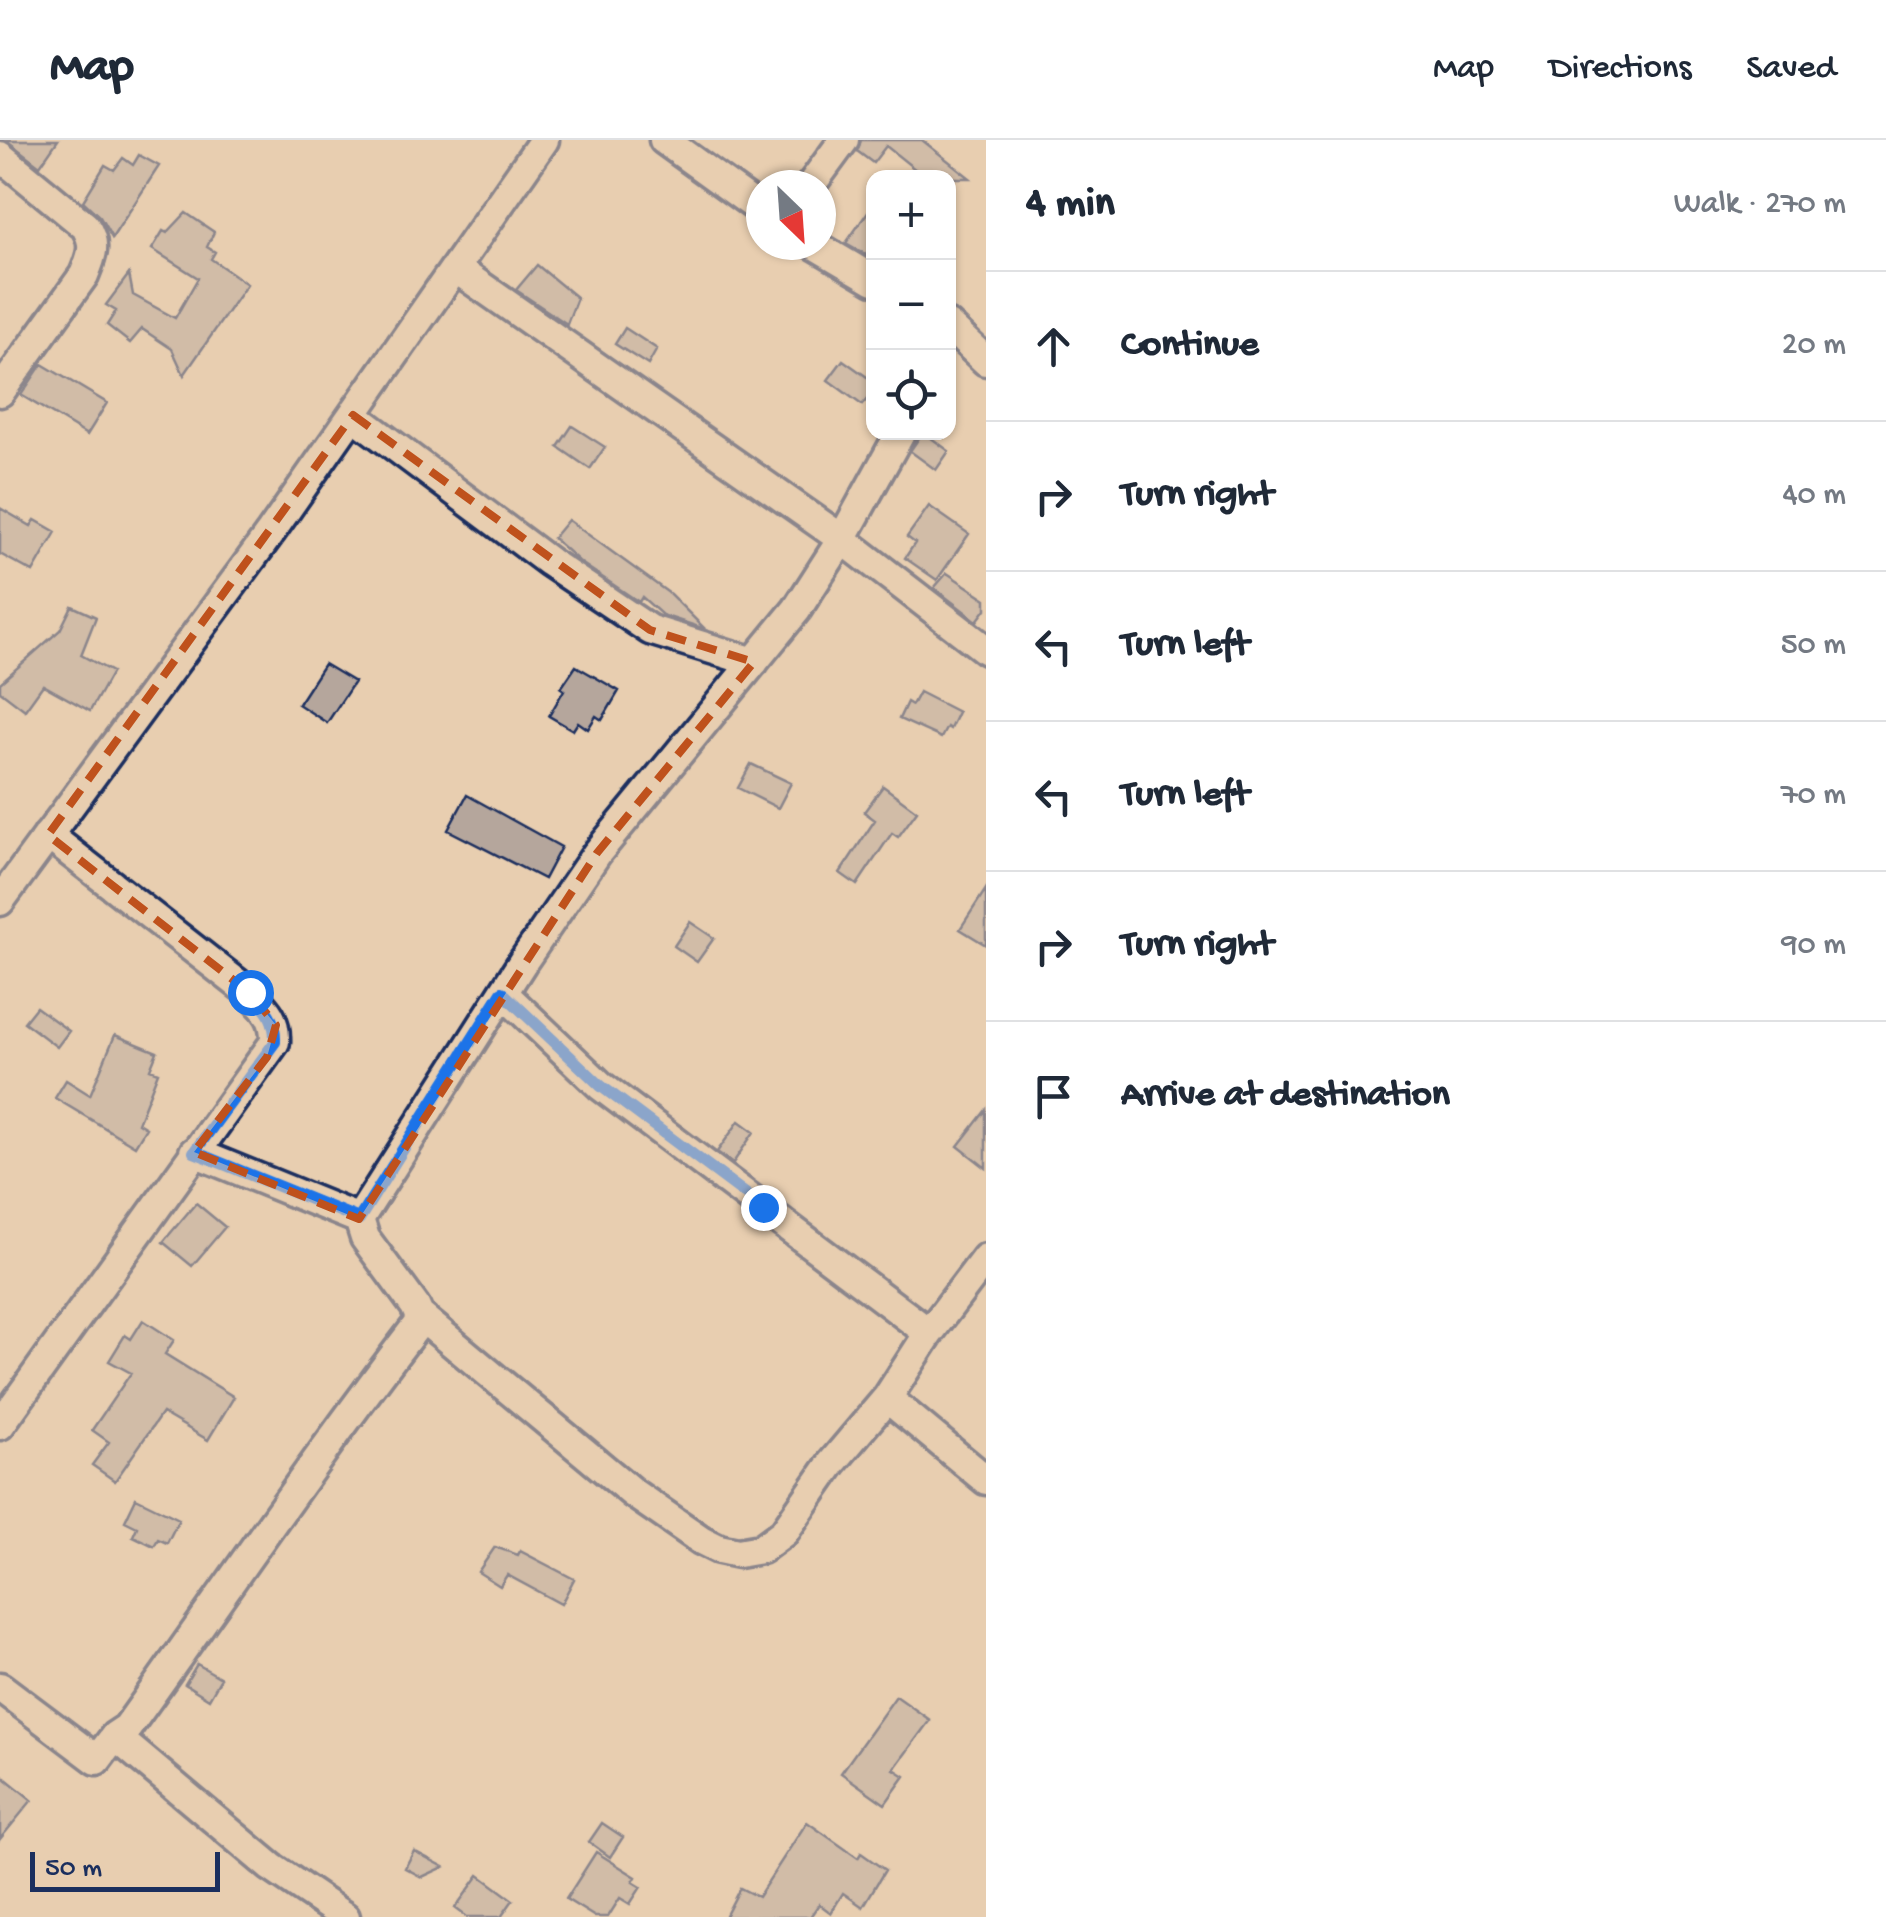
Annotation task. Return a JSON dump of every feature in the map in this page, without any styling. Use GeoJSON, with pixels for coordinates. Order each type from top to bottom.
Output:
{"type":"FeatureCollection","features":[{"type":"Feature","properties":{"kind":"street"},"geometry":{"type":"LineString","coordinates":[[0,901],[271,532],[544,140]]}},
{"type":"Feature","properties":{"kind":"street"},"geometry":{"type":"LineString","coordinates":[[664,140],[746,199]]}},
{"type":"Feature","properties":{"kind":"street"},"geometry":{"type":"LineString","coordinates":[[821,170],[844,140]]}},
{"type":"Feature","properties":{"kind":"street"},"geometry":{"type":"LineString","coordinates":[[0,156],[85,226],[94,239],[84,275],[0,392]]}},
{"type":"Feature","properties":{"kind":"street"},"geometry":{"type":"LineString","coordinates":[[836,257],[866,275]]}},
{"type":"Feature","properties":{"kind":"street"},"geometry":{"type":"LineString","coordinates":[[455,268],[842,539],[986,650]]}},
{"type":"Feature","properties":{"kind":"street"},"geometry":{"type":"LineString","coordinates":[[956,333],[986,361]]}},
{"type":"Feature","properties":{"kind":"street"},"geometry":{"type":"LineString","coordinates":[[353,414],[548,562],[650,630],[754,662]]}},
{"type":"Feature","properties":{"kind":"street"},"geometry":{"type":"LineString","coordinates":[[898,440],[797,610],[597,853],[502,992],[359,1219],[365,1238],[419,1315],[634,1494],[701,1540],[719,1550],[738,1553],[762,1549],[784,1532],[832,1463],[887,1398],[929,1333],[986,1258]]}},
{"type":"Feature","properties":{"kind":"street"},"geometry":{"type":"LineString","coordinates":[[0,1426],[275,1042],[276,1025],[270,1013],[250,992],[48,835]]}},
{"type":"Feature","properties":{"kind":"street"},"geometry":{"type":"LineString","coordinates":[[502,992],[601,1086],[929,1333]]}},
{"type":"Feature","properties":{"kind":"street"},"geometry":{"type":"LineString","coordinates":[[194,1152],[359,1219]]}},
{"type":"Feature","properties":{"kind":"street"},"geometry":{"type":"LineString","coordinates":[[0,1687],[97,1760],[115,1736],[127,1728],[203,1624],[355,1406],[418,1324],[419,1315]]}},
{"type":"Feature","properties":{"kind":"street"},"geometry":{"type":"LineString","coordinates":[[887,1398],[986,1480]]}},
{"type":"Feature","properties":{"kind":"street"},"geometry":{"type":"LineString","coordinates":[[115,1736],[271,1867],[346,1917]]}},
{"type":"Feature","properties":{"kind":"highlighted area"},"geometry":{"type":"Polygon","coordinates":[[[353,415],[650,630],[754,662],[597,853],[359,1219],[194,1152],[267,1057],[276,1025],[250,993],[48,835],[353,415]]]}},
{"type":"Feature","properties":{"kind":"building"},"geometry":{"type":"Polygon","coordinates":[[[6,140],[58,140],[40,166],[6,140]]]}},
{"type":"Feature","properties":{"kind":"building"},"geometry":{"type":"Polygon","coordinates":[[[861,140],[922,140],[970,178],[956,178],[956,170],[916,170],[886,146],[873,163],[857,151],[861,140]]]}},
{"type":"Feature","properties":{"kind":"building"},"geometry":{"type":"Polygon","coordinates":[[[139,155],[159,166],[112,238],[100,217],[83,201],[105,165],[114,170],[123,158],[133,165],[139,155]]]}},
{"type":"Feature","properties":{"kind":"building"},"geometry":{"type":"Polygon","coordinates":[[[186,213],[214,232],[207,247],[215,252],[211,259],[247,284],[184,375],[172,349],[142,329],[130,343],[107,325],[116,311],[106,305],[129,274],[133,295],[175,318],[198,278],[152,249],[163,231],[167,233],[186,213]]]}},
{"type":"Feature","properties":{"kind":"building"},"geometry":{"type":"Polygon","coordinates":[[[866,214],[866,254],[846,243],[866,214]]]}},
{"type":"Feature","properties":{"kind":"building"},"geometry":{"type":"Polygon","coordinates":[[[537,265],[577,298],[567,324],[516,290],[537,265]]]}},
{"type":"Feature","properties":{"kind":"building"},"geometry":{"type":"Polygon","coordinates":[[[625,328],[657,349],[648,365],[615,344],[625,328]]]}},
{"type":"Feature","properties":{"kind":"building"},"geometry":{"type":"Polygon","coordinates":[[[843,360],[866,376],[866,400],[862,405],[828,380],[843,360]]]}},
{"type":"Feature","properties":{"kind":"building"},"geometry":{"type":"Polygon","coordinates":[[[42,364],[107,403],[87,435],[21,395],[42,364]]]}},
{"type":"Feature","properties":{"kind":"building"},"geometry":{"type":"Polygon","coordinates":[[[572,426],[605,447],[590,469],[558,447],[572,426]]]}},
{"type":"Feature","properties":{"kind":"building"},"geometry":{"type":"Polygon","coordinates":[[[918,440],[934,440],[949,451],[936,470],[910,451],[918,440]]]}},
{"type":"Feature","properties":{"kind":"building"},"geometry":{"type":"Polygon","coordinates":[[[929,506],[969,534],[937,580],[905,558],[915,543],[907,537],[929,506]]]}},
{"type":"Feature","properties":{"kind":"building"},"geometry":{"type":"Polygon","coordinates":[[[0,508],[31,526],[35,520],[56,532],[33,572],[0,554],[0,508]]]}},
{"type":"Feature","properties":{"kind":"building"},"geometry":{"type":"Polygon","coordinates":[[[568,520],[670,594],[705,629],[662,615],[642,597],[639,602],[581,563],[553,538],[568,520]]]}},
{"type":"Feature","properties":{"kind":"building"},"geometry":{"type":"Polygon","coordinates":[[[947,573],[986,599],[986,609],[977,621],[934,588],[947,573]]]}},
{"type":"Feature","properties":{"kind":"building"},"geometry":{"type":"Polygon","coordinates":[[[72,606],[96,617],[81,655],[112,672],[90,711],[43,685],[25,710],[0,691],[0,683],[60,630],[72,606]]]}},
{"type":"Feature","properties":{"kind":"building"},"geometry":{"type":"Polygon","coordinates":[[[324,664],[354,682],[327,723],[298,704],[324,664]]]}},
{"type":"Feature","properties":{"kind":"building"},"geometry":{"type":"Polygon","coordinates":[[[576,666],[619,691],[602,720],[596,716],[588,729],[578,722],[573,730],[549,716],[576,666]]]}},
{"type":"Feature","properties":{"kind":"building"},"geometry":{"type":"Polygon","coordinates":[[[919,692],[958,712],[941,738],[899,719],[907,702],[912,705],[919,692]]]}},
{"type":"Feature","properties":{"kind":"building"},"geometry":{"type":"Polygon","coordinates":[[[751,764],[791,783],[778,808],[738,788],[751,764]]]}},
{"type":"Feature","properties":{"kind":"building"},"geometry":{"type":"Polygon","coordinates":[[[883,786],[917,811],[898,837],[892,833],[857,885],[840,873],[875,820],[864,812],[883,786]]]}},
{"type":"Feature","properties":{"kind":"building"},"geometry":{"type":"Polygon","coordinates":[[[467,795],[561,847],[544,879],[448,830],[467,795]]]}},
{"type":"Feature","properties":{"kind":"building"},"geometry":{"type":"Polygon","coordinates":[[[986,889],[986,945],[960,929],[986,889]]]}},
{"type":"Feature","properties":{"kind":"building"},"geometry":{"type":"Polygon","coordinates":[[[690,922],[714,938],[697,962],[674,946],[690,922]]]}},
{"type":"Feature","properties":{"kind":"building"},"geometry":{"type":"Polygon","coordinates":[[[36,1007],[69,1031],[57,1047],[24,1022],[36,1007]]]}},
{"type":"Feature","properties":{"kind":"building"},"geometry":{"type":"Polygon","coordinates":[[[115,1035],[157,1052],[150,1069],[158,1072],[138,1123],[146,1128],[135,1146],[55,1098],[66,1080],[90,1095],[115,1035]]]}},
{"type":"Feature","properties":{"kind":"building"},"geometry":{"type":"Polygon","coordinates":[[[986,1110],[986,1168],[958,1146],[986,1110]]]}},
{"type":"Feature","properties":{"kind":"building"},"geometry":{"type":"Polygon","coordinates":[[[739,1121],[754,1132],[733,1163],[717,1152],[739,1121]]]}},
{"type":"Feature","properties":{"kind":"building"},"geometry":{"type":"Polygon","coordinates":[[[196,1203],[225,1227],[192,1266],[163,1242],[196,1203]]]}},
{"type":"Feature","properties":{"kind":"building"},"geometry":{"type":"Polygon","coordinates":[[[143,1320],[174,1340],[165,1354],[234,1397],[208,1440],[162,1413],[115,1481],[92,1465],[109,1442],[92,1430],[131,1373],[109,1361],[125,1335],[131,1339],[143,1320]]]}},
{"type":"Feature","properties":{"kind":"building"},"geometry":{"type":"Polygon","coordinates":[[[136,1498],[179,1519],[167,1543],[158,1539],[154,1546],[133,1536],[137,1527],[125,1521],[136,1498]]]}},
{"type":"Feature","properties":{"kind":"building"},"geometry":{"type":"Polygon","coordinates":[[[495,1547],[518,1555],[520,1551],[574,1579],[561,1604],[507,1575],[500,1586],[478,1572],[495,1547]]]}},
{"type":"Feature","properties":{"kind":"building"},"geometry":{"type":"Polygon","coordinates":[[[197,1664],[221,1678],[209,1699],[185,1684],[197,1664]]]}},
{"type":"Feature","properties":{"kind":"building"},"geometry":{"type":"Polygon","coordinates":[[[896,1696],[930,1720],[894,1769],[905,1776],[885,1804],[841,1773],[896,1696]]]}},
{"type":"Feature","properties":{"kind":"building"},"geometry":{"type":"Polygon","coordinates":[[[0,1774],[32,1800],[0,1839],[0,1774]]]}},
{"type":"Feature","properties":{"kind":"building"},"geometry":{"type":"Polygon","coordinates":[[[807,1822],[858,1858],[861,1853],[885,1870],[863,1907],[843,1893],[831,1913],[819,1904],[810,1917],[725,1917],[740,1888],[758,1897],[807,1822]]]}},
{"type":"Feature","properties":{"kind":"building"},"geometry":{"type":"Polygon","coordinates":[[[602,1823],[623,1837],[610,1857],[589,1842],[602,1823]]]}},
{"type":"Feature","properties":{"kind":"building"},"geometry":{"type":"Polygon","coordinates":[[[414,1851],[444,1867],[422,1877],[405,1868],[414,1851]]]}},
{"type":"Feature","properties":{"kind":"building"},"geometry":{"type":"Polygon","coordinates":[[[596,1852],[636,1877],[633,1882],[641,1887],[630,1904],[620,1898],[608,1917],[595,1917],[566,1899],[596,1852]]]}},
{"type":"Feature","properties":{"kind":"building"},"geometry":{"type":"Polygon","coordinates":[[[479,1875],[513,1900],[501,1917],[467,1917],[455,1908],[479,1875]]]}},
{"type":"Feature","properties":{"kind":"route"},"geometry":{"type":"LineString","coordinates":[[250,992],[270,1013],[276,1025],[275,1042],[194,1152],[359,1219],[502,992],[601,1086],[763,1207]]}}]}
